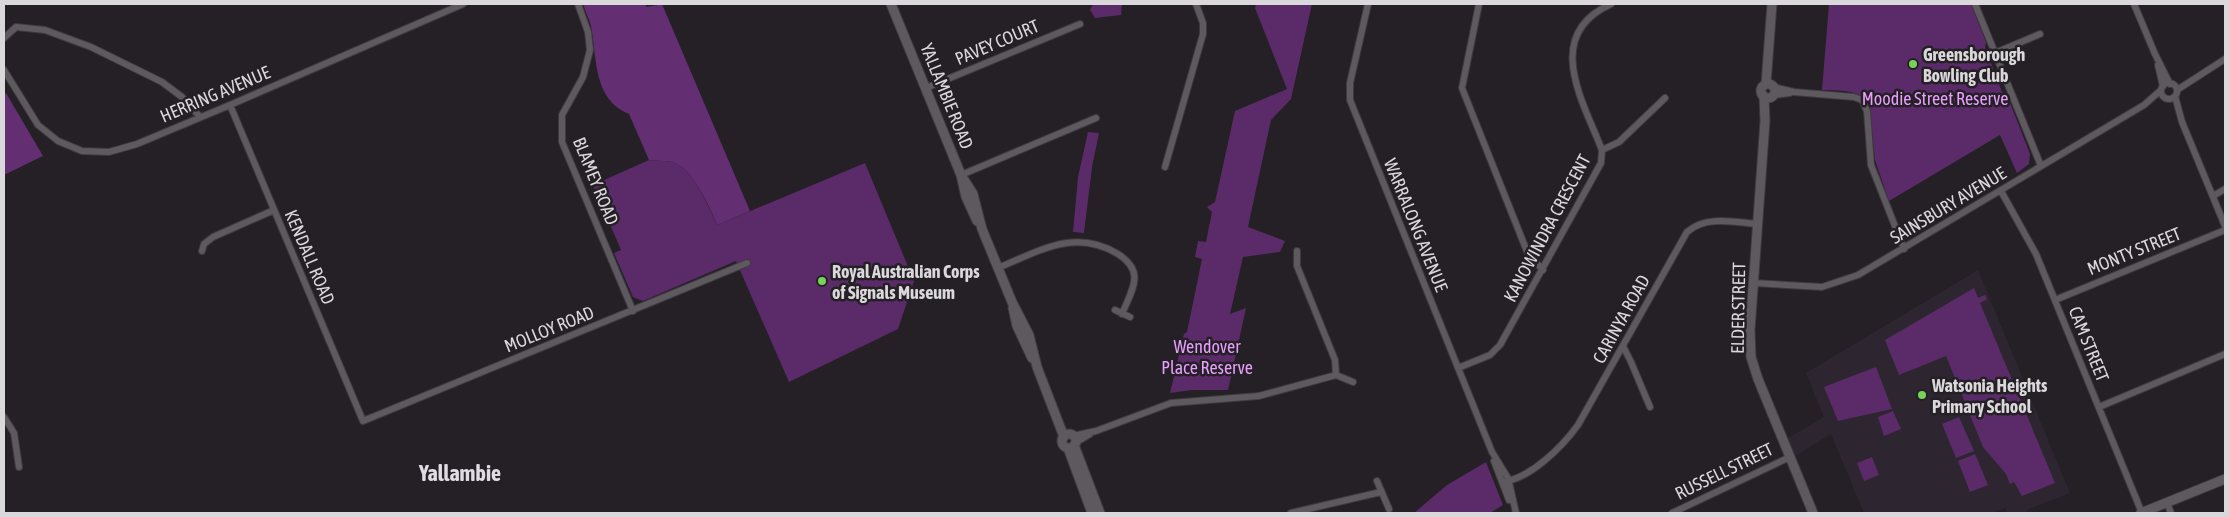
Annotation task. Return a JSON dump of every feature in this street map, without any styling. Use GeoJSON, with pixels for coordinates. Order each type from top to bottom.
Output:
{"type":"FeatureCollection","features":[{"type":"Feature","properties":{"kind":"street","name":"HERRING AVENUE"},"geometry":{"type":"LineString","coordinates":[[4,70],[38,125],[58,141],[82,151],[109,152],[136,144],[230,105],[463,4]]}},
{"type":"Feature","properties":{"kind":"street","name":"BLAMEY ROAD"},"geometry":{"type":"LineString","coordinates":[[578,4],[588,32],[590,50],[580,84],[562,115],[562,142],[633,311]]}},
{"type":"Feature","properties":{"kind":"street","name":"YALLAMBIE ROAD"},"geometry":{"type":"LineString","coordinates":[[891,4],[961,175],[971,211],[982,229],[1012,302],[1023,342],[1038,367],[1100,513]]}},
{"type":"Feature","properties":{"kind":"street","name":"YALLAMBIE ROAD"},"geometry":{"type":"LineString","coordinates":[[898,4],[903,30]]}},
{"type":"Feature","properties":{"kind":"street"},"geometry":{"type":"LineString","coordinates":[[1166,166],[1203,34],[1203,23],[1196,4]]}},
{"type":"Feature","properties":{"kind":"street","name":"WARRALONG AVENUE"},"geometry":{"type":"LineString","coordinates":[[1368,4],[1350,83],[1350,100],[1492,452],[1506,481],[1516,513]]}},
{"type":"Feature","properties":{"kind":"street"},"geometry":{"type":"LineString","coordinates":[[1479,4],[1462,88],[1528,254],[1532,261],[1542,270]]}},
{"type":"Feature","properties":{"kind":"street","name":"KANOWINDRA CRESCENT"},"geometry":{"type":"LineString","coordinates":[[1458,368],[1485,358],[1496,349],[1602,163],[1602,150],[1574,79],[1571,59],[1574,41],[1582,26],[1593,14],[1610,4]]}},
{"type":"Feature","properties":{"kind":"street","name":"ELDER STREET"},"geometry":{"type":"LineString","coordinates":[[1772,4],[1769,60],[1770,91],[1764,122],[1750,330],[1751,357],[1813,513]]}},
{"type":"Feature","properties":{"kind":"street"},"geometry":{"type":"LineString","coordinates":[[1975,4],[2041,166]]}},
{"type":"Feature","properties":{"kind":"street"},"geometry":{"type":"LineString","coordinates":[[2134,4],[2225,226]]}},
{"type":"Feature","properties":{"kind":"street","name":"PAVEY COURT"},"geometry":{"type":"LineString","coordinates":[[926,88],[1080,24]]}},
{"type":"Feature","properties":{"kind":"street"},"geometry":{"type":"LineString","coordinates":[[4,38],[16,27],[45,30],[90,47],[162,82],[186,102],[200,117]]}},
{"type":"Feature","properties":{"kind":"street"},"geometry":{"type":"LineString","coordinates":[[1995,53],[2040,34]]}},
{"type":"Feature","properties":{"kind":"street","name":"SAINSBURY AVENUE"},"geometry":{"type":"LineString","coordinates":[[1753,283],[1806,287],[1830,286],[1858,275],[2225,59]]}},
{"type":"Feature","properties":{"kind":"street"},"geometry":{"type":"LineString","coordinates":[[1770,91],[1854,97],[1864,103],[1867,110],[1871,164],[1904,248]]}},
{"type":"Feature","properties":{"kind":"street"},"geometry":{"type":"LineString","coordinates":[[1602,150],[1619,142],[1665,98]]}},
{"type":"Feature","properties":{"kind":"street","name":"KENDALL ROAD"},"geometry":{"type":"LineString","coordinates":[[230,105],[363,421]]}},
{"type":"Feature","properties":{"kind":"street"},"geometry":{"type":"LineString","coordinates":[[961,175],[1096,118]]}},
{"type":"Feature","properties":{"kind":"street"},"geometry":{"type":"LineString","coordinates":[[2213,196],[2225,189]]}},
{"type":"Feature","properties":{"kind":"street","name":"CAM STREET"},"geometry":{"type":"LineString","coordinates":[[2001,191],[2029,238],[2142,513]]}},
{"type":"Feature","properties":{"kind":"street"},"geometry":{"type":"LineString","coordinates":[[202,252],[204,244],[213,237],[274,210]]}},
{"type":"Feature","properties":{"kind":"street","name":"CARINYA ROAD"},"geometry":{"type":"LineString","coordinates":[[1506,481],[1527,471],[1554,452],[1571,434],[1683,238],[1692,228],[1710,221],[1757,224]]}},
{"type":"Feature","properties":{"kind":"street","name":"MONTY STREET"},"geometry":{"type":"LineString","coordinates":[[2055,300],[2225,230]]}},
{"type":"Feature","properties":{"kind":"street"},"geometry":{"type":"LineString","coordinates":[[998,268],[1068,242],[1088,242],[1104,247],[1129,262],[1134,271],[1134,285],[1122,314]]}},
{"type":"Feature","properties":{"kind":"street"},"geometry":{"type":"LineString","coordinates":[[1297,251],[1297,266],[1335,360],[1336,375]]}},
{"type":"Feature","properties":{"kind":"street","name":"MOLLOY ROAD"},"geometry":{"type":"LineString","coordinates":[[363,421],[633,311],[746,262]]}},
{"type":"Feature","properties":{"kind":"street"},"geometry":{"type":"LineString","coordinates":[[1114,310],[1130,317]]}},
{"type":"Feature","properties":{"kind":"street"},"geometry":{"type":"LineString","coordinates":[[1622,346],[1631,362],[1650,407]]}},
{"type":"Feature","properties":{"kind":"street"},"geometry":{"type":"LineString","coordinates":[[2099,407],[2225,354]]}},
{"type":"Feature","properties":{"kind":"street"},"geometry":{"type":"LineString","coordinates":[[1071,441],[1171,402],[1259,396],[1336,375],[1353,382]]}},
{"type":"Feature","properties":{"kind":"street"},"geometry":{"type":"LineString","coordinates":[[4,418],[14,432],[19,467]]}},
{"type":"Feature","properties":{"kind":"street","name":"YALLAMBIE ROAD"},"geometry":{"type":"LineString","coordinates":[[1071,441],[1092,513]]}},
{"type":"Feature","properties":{"kind":"street","name":"RUSSELL STREET"},"geometry":{"type":"LineString","coordinates":[[1672,513],[1790,457]]}},
{"type":"Feature","properties":{"kind":"street"},"geometry":{"type":"LineString","coordinates":[[2142,513],[2225,479]]}},
{"type":"Feature","properties":{"kind":"street"},"geometry":{"type":"LineString","coordinates":[[1377,481],[1389,509]]}},
{"type":"Feature","properties":{"kind":"street"},"geometry":{"type":"LineString","coordinates":[[1291,513],[1381,492]]}},
{"type":"Feature","properties":{"kind":"street"},"geometry":{"type":"LineString","coordinates":[[2167,503],[2172,513]]}},
{"type":"Feature","properties":{"kind":"shaded area"},"geometry":{"type":"Polygon","coordinates":[[[583,4],[645,4],[647,7],[662,4],[750,211],[717,225],[701,191],[683,168],[671,162],[649,160],[629,114],[617,108],[603,88],[596,64],[591,26],[583,4]]]}},
{"type":"Feature","properties":{"kind":"shaded area"},"geometry":{"type":"Polygon","coordinates":[[[6,93],[43,156],[4,175],[4,95],[6,93]]]}},
{"type":"Feature","properties":{"kind":"shaded area","name":"Watsonia Heights Primary School"},"geometry":{"type":"Polygon","coordinates":[[[1978,270],[2070,493],[2027,510],[2028,513],[2008,513],[2005,508],[1993,513],[1864,513],[1831,434],[1795,456],[1788,438],[1824,417],[1806,373],[1978,270]]]}},
{"type":"Feature","properties":{"kind":"green space"},"geometry":{"type":"Polygon","coordinates":[[[1093,4],[1122,4],[1121,15],[1095,18],[1090,10],[1093,4]]]}},
{"type":"Feature","properties":{"kind":"green space","name":"Wendover Place Reserve"},"geometry":{"type":"Polygon","coordinates":[[[1256,4],[1312,4],[1291,99],[1271,120],[1248,227],[1285,241],[1280,252],[1243,257],[1230,314],[1246,308],[1228,390],[1192,390],[1170,393],[1184,334],[1187,332],[1202,259],[1195,257],[1198,241],[1206,242],[1212,212],[1207,207],[1215,202],[1235,111],[1287,89],[1255,8],[1256,4]]]}},
{"type":"Feature","properties":{"kind":"green space","name":"Moodie Street Reserve"},"geometry":{"type":"Polygon","coordinates":[[[1829,4],[1971,4],[1986,42],[1985,47],[2002,92],[2007,95],[2030,154],[2029,164],[2017,173],[2000,135],[1889,201],[1875,160],[1869,102],[1854,93],[1822,90],[1829,4]]]}},
{"type":"Feature","properties":{"kind":"green space"},"geometry":{"type":"Polygon","coordinates":[[[1088,132],[1099,133],[1092,167],[1084,233],[1073,232],[1078,177],[1088,132]]]}},
{"type":"Feature","properties":{"kind":"green space"},"geometry":{"type":"Polygon","coordinates":[[[649,160],[671,162],[683,168],[701,192],[717,225],[865,163],[914,281],[898,329],[789,382],[736,261],[643,301],[633,297],[614,253],[621,250],[593,185],[649,160]]]}},
{"type":"Feature","properties":{"kind":"green space"},"geometry":{"type":"Polygon","coordinates":[[[1974,288],[1978,298],[1985,295],[1987,299],[1980,303],[2055,483],[2022,496],[2014,482],[2010,484],[2006,474],[1983,447],[1946,356],[1899,375],[1885,340],[1974,288]]]}},
{"type":"Feature","properties":{"kind":"green space"},"geometry":{"type":"Polygon","coordinates":[[[1876,367],[1892,409],[1838,421],[1824,387],[1876,367]]]}},
{"type":"Feature","properties":{"kind":"green space"},"geometry":{"type":"Polygon","coordinates":[[[1893,411],[1901,429],[1884,436],[1878,417],[1893,411]]]}},
{"type":"Feature","properties":{"kind":"green space"},"geometry":{"type":"Polygon","coordinates":[[[1959,417],[1974,451],[1956,458],[1942,424],[1959,417]]]}},
{"type":"Feature","properties":{"kind":"green space"},"geometry":{"type":"Polygon","coordinates":[[[1975,454],[1988,485],[1970,492],[1958,461],[1975,454]]]}},
{"type":"Feature","properties":{"kind":"green space"},"geometry":{"type":"Polygon","coordinates":[[[1872,457],[1879,475],[1864,481],[1857,463],[1872,457]]]}},
{"type":"Feature","properties":{"kind":"green space"},"geometry":{"type":"Polygon","coordinates":[[[1486,462],[1503,505],[1490,513],[1414,513],[1447,485],[1486,462]]]}},
{"type":"Feature","properties":{"kind":"place","name":"Greensborough Bowling Club"},"geometry":{"type":"Point","coordinates":[1913,64]}},
{"type":"Feature","properties":{"kind":"place","name":"Royal Australian Corps of Signals Museum"},"geometry":{"type":"Point","coordinates":[822,281]}},
{"type":"Feature","properties":{"kind":"place","name":"Watsonia Heights Primary School"},"geometry":{"type":"Point","coordinates":[1922,395]}},
{"type":"Feature","properties":{"kind":"district","name":"Yallambie"},"geometry":{"type":"Point","coordinates":[460,473]}}]}
